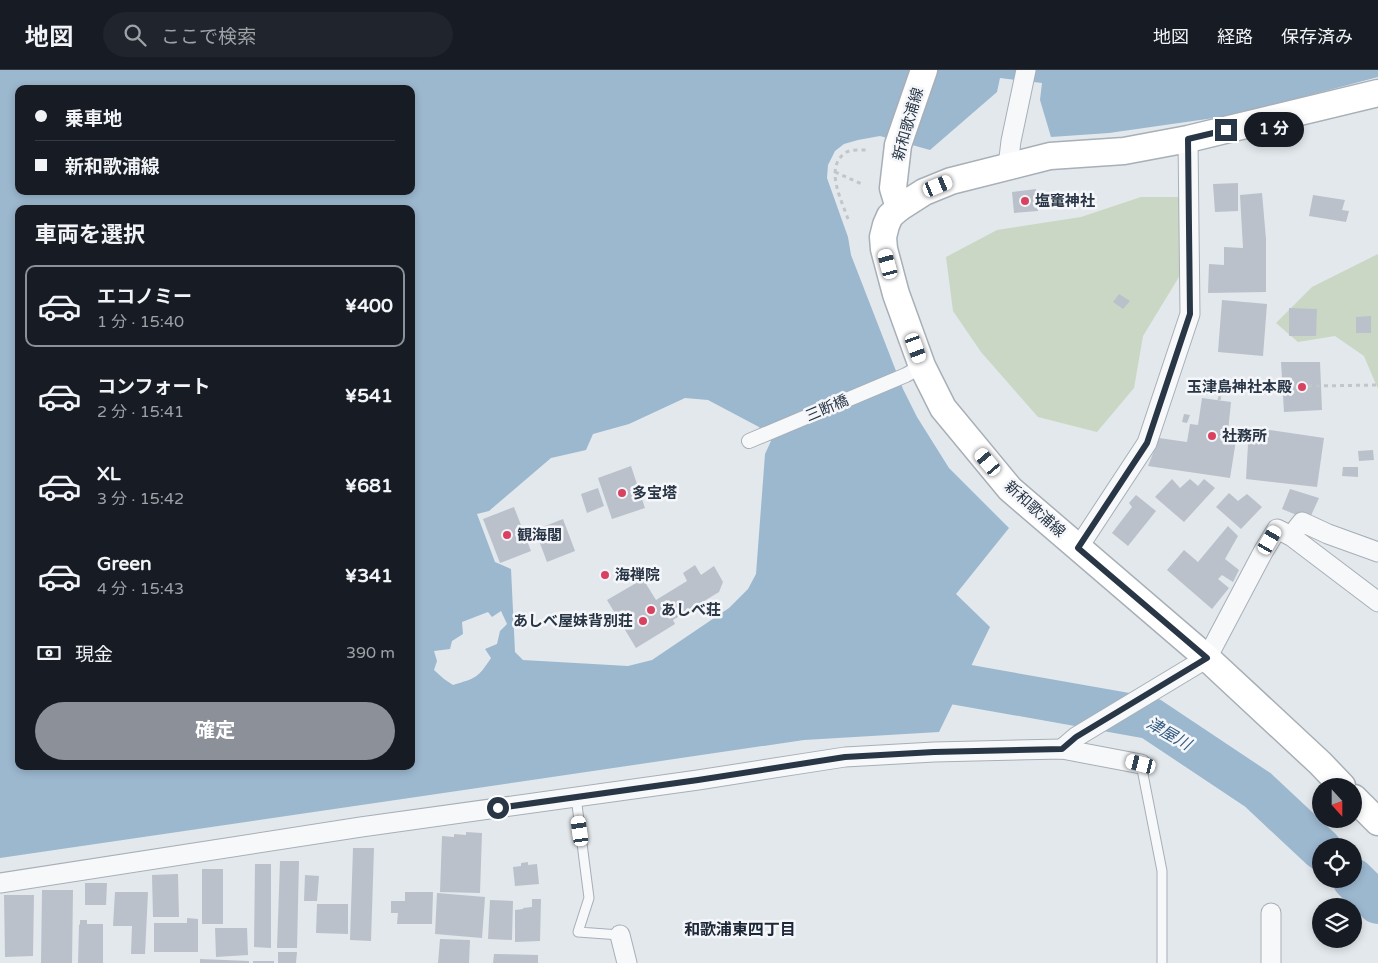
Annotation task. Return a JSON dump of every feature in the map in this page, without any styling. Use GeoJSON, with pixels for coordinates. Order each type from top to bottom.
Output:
{"type":"FeatureCollection","features":[{"type":"Feature","properties":{"kind":"main road","name":"新和歌浦線"},"geometry":{"type":"LineString","coordinates":[[899,208],[893,188],[898,145],[924,70]]}},
{"type":"Feature","properties":{"kind":"main road","name":"新和歌浦線"},"geometry":{"type":"LineString","coordinates":[[1334,778],[1207,658],[1010,489],[914,370],[884,249],[883,237],[890,216],[899,208],[924,192],[951,181],[1050,156],[1124,151],[1188,139],[1378,93]]}},
{"type":"Feature","properties":{"kind":"street"},"geometry":{"type":"LineString","coordinates":[[1008,166],[1017,109],[1026,70]]}},
{"type":"Feature","properties":{"kind":"street"},"geometry":{"type":"LineString","coordinates":[[1078,548],[1147,443],[1190,314],[1188,139]]}},
{"type":"Feature","properties":{"kind":"street","name":"三断橋"},"geometry":{"type":"LineString","coordinates":[[749,441],[914,370]]}},
{"type":"Feature","properties":{"kind":"street"},"geometry":{"type":"LineString","coordinates":[[1291,536],[1302,522],[1328,534],[1378,552]]}},
{"type":"Feature","properties":{"kind":"street"},"geometry":{"type":"LineString","coordinates":[[1069,743],[1207,658],[1277,528],[1291,536],[1378,602]]}},
{"type":"Feature","properties":{"kind":"street"},"geometry":{"type":"LineString","coordinates":[[0,883],[845,757],[953,752],[1069,743],[1141,764]]}},
{"type":"Feature","properties":{"kind":"street"},"geometry":{"type":"LineString","coordinates":[[1270,914],[1272,963]]}},
{"type":"Feature","properties":{"kind":"street"},"geometry":{"type":"LineString","coordinates":[[620,935],[627,963]]}},
{"type":"Feature","properties":{"kind":"lane"},"geometry":{"type":"LineString","coordinates":[[1141,764],[1162,871],[1162,963]]}},
{"type":"Feature","properties":{"kind":"lane"},"geometry":{"type":"LineString","coordinates":[[576,797],[589,898],[578,932],[620,935]]}},
{"type":"Feature","properties":{"kind":"path"},"geometry":{"type":"LineString","coordinates":[[848,219],[834,177],[836,163],[845,153],[854,150],[868,150]]}},
{"type":"Feature","properties":{"kind":"path"},"geometry":{"type":"LineString","coordinates":[[835,172],[864,185]]}},
{"type":"Feature","properties":{"kind":"path"},"geometry":{"type":"LineString","coordinates":[[1165,388],[1378,385]]}},
{"type":"Feature","properties":{"kind":"path"},"geometry":{"type":"LineString","coordinates":[[1219,400],[1222,388]]}},
{"type":"Feature","properties":{"kind":"green space"},"geometry":{"type":"Polygon","coordinates":[[[1141,197],[1179,197],[1182,272],[1143,336],[1134,388],[1097,432],[1038,417],[981,352],[953,311],[946,257],[997,230],[1081,217],[1141,197]]]}},
{"type":"Feature","properties":{"kind":"green space"},"geometry":{"type":"Polygon","coordinates":[[[1378,254],[1378,389],[1364,356],[1335,336],[1298,342],[1276,323],[1312,287],[1378,254]]]}},
{"type":"Feature","properties":{"kind":"water"},"geometry":{"type":"Polygon","coordinates":[[[0,70],[1378,70],[1378,77],[1235,115],[1109,133],[1051,137],[1040,100],[1042,83],[1000,78],[997,92],[930,150],[880,136],[844,144],[835,151],[828,165],[827,178],[848,237],[851,255],[903,389],[917,417],[949,468],[1009,528],[956,594],[990,627],[939,732],[804,740],[0,858],[0,70]],[[685,398],[629,424],[593,434],[586,450],[551,458],[489,511],[477,514],[495,562],[511,569],[515,652],[523,660],[628,666],[652,660],[729,608],[748,589],[756,574],[765,454],[771,441],[759,427],[708,400],[685,398]],[[501,611],[492,617],[488,612],[462,622],[463,634],[452,641],[450,649],[434,651],[437,661],[434,670],[453,685],[472,679],[483,670],[491,658],[485,649],[497,644],[500,631],[507,624],[501,611]]]}},
{"type":"Feature","properties":{"kind":"building"},"geometry":{"type":"Polygon","coordinates":[[[1238,183],[1238,211],[1215,212],[1213,184],[1238,183]]]}},
{"type":"Feature","properties":{"kind":"building","name":"塩竃神社"},"geometry":{"type":"Polygon","coordinates":[[[1036,189],[1038,211],[1014,213],[1012,192],[1036,189]]]}},
{"type":"Feature","properties":{"kind":"building"},"geometry":{"type":"Polygon","coordinates":[[[1262,193],[1266,239],[1266,292],[1208,293],[1209,264],[1224,265],[1224,247],[1243,248],[1240,195],[1262,193]]]}},
{"type":"Feature","properties":{"kind":"building"},"geometry":{"type":"Polygon","coordinates":[[[1313,195],[1345,200],[1342,210],[1349,211],[1346,222],[1309,216],[1313,195]]]}},
{"type":"Feature","properties":{"kind":"building"},"geometry":{"type":"Polygon","coordinates":[[[1119,294],[1130,301],[1123,309],[1113,302],[1119,294]]]}},
{"type":"Feature","properties":{"kind":"building"},"geometry":{"type":"Polygon","coordinates":[[[1222,300],[1267,304],[1263,356],[1218,352],[1222,300]]]}},
{"type":"Feature","properties":{"kind":"building"},"geometry":{"type":"Polygon","coordinates":[[[1289,308],[1317,309],[1316,336],[1289,336],[1289,308]]]}},
{"type":"Feature","properties":{"kind":"building"},"geometry":{"type":"Polygon","coordinates":[[[1371,316],[1371,333],[1356,333],[1356,317],[1371,316]]]}},
{"type":"Feature","properties":{"kind":"building","name":"玉津島神社本殿"},"geometry":{"type":"Polygon","coordinates":[[[1281,362],[1320,362],[1322,410],[1284,412],[1281,362]]]}},
{"type":"Feature","properties":{"kind":"building","name":"社務所"},"geometry":{"type":"Polygon","coordinates":[[[1202,398],[1231,402],[1228,432],[1237,434],[1230,478],[1148,466],[1159,438],[1187,442],[1190,424],[1198,425],[1202,398]]]}},
{"type":"Feature","properties":{"kind":"building"},"geometry":{"type":"Polygon","coordinates":[[[1184,414],[1190,415],[1187,423],[1182,422],[1184,414]]]}},
{"type":"Feature","properties":{"kind":"building"},"geometry":{"type":"Polygon","coordinates":[[[1249,427],[1324,438],[1317,487],[1246,479],[1249,427]]]}},
{"type":"Feature","properties":{"kind":"building"},"geometry":{"type":"Polygon","coordinates":[[[1373,450],[1374,460],[1359,461],[1358,451],[1373,450]]]}},
{"type":"Feature","properties":{"kind":"building","name":"多宝塔"},"geometry":{"type":"Polygon","coordinates":[[[631,466],[645,508],[612,519],[598,478],[631,466]]]}},
{"type":"Feature","properties":{"kind":"building"},"geometry":{"type":"Polygon","coordinates":[[[1343,467],[1358,467],[1358,477],[1342,476],[1343,467]]]}},
{"type":"Feature","properties":{"kind":"building"},"geometry":{"type":"Polygon","coordinates":[[[1172,479],[1180,488],[1190,479],[1198,486],[1204,479],[1215,488],[1184,522],[1155,497],[1172,479]]]}},
{"type":"Feature","properties":{"kind":"building"},"geometry":{"type":"Polygon","coordinates":[[[598,488],[604,506],[587,513],[581,494],[598,488]]]}},
{"type":"Feature","properties":{"kind":"building"},"geometry":{"type":"Polygon","coordinates":[[[1290,489],[1319,498],[1309,520],[1282,509],[1290,489]]]}},
{"type":"Feature","properties":{"kind":"building"},"geometry":{"type":"Polygon","coordinates":[[[1229,493],[1238,501],[1247,494],[1262,507],[1241,529],[1216,507],[1229,493]]]}},
{"type":"Feature","properties":{"kind":"building"},"geometry":{"type":"Polygon","coordinates":[[[1136,495],[1156,511],[1128,546],[1112,533],[1132,507],[1129,503],[1136,495]]]}},
{"type":"Feature","properties":{"kind":"building","name":"観海閣"},"geometry":{"type":"Polygon","coordinates":[[[514,507],[531,551],[500,563],[483,519],[514,507]]]}},
{"type":"Feature","properties":{"kind":"building"},"geometry":{"type":"Polygon","coordinates":[[[563,519],[575,551],[547,562],[535,530],[563,519]]]}},
{"type":"Feature","properties":{"kind":"building"},"geometry":{"type":"Polygon","coordinates":[[[1228,526],[1238,536],[1225,559],[1239,570],[1233,582],[1222,575],[1218,579],[1229,588],[1212,609],[1167,570],[1184,550],[1198,562],[1228,526]]]}},
{"type":"Feature","properties":{"kind":"building","name":"あしべ荘"},"geometry":{"type":"Polygon","coordinates":[[[695,565],[701,575],[714,566],[723,582],[719,592],[673,620],[675,624],[636,648],[607,600],[643,579],[656,600],[687,581],[683,573],[695,565]]]}},
{"type":"Feature","properties":{"kind":"building"},"geometry":{"type":"Polygon","coordinates":[[[466,832],[482,833],[480,893],[440,892],[442,836],[466,835],[466,832]]]}},
{"type":"Feature","properties":{"kind":"building"},"geometry":{"type":"Polygon","coordinates":[[[353,848],[374,848],[371,941],[350,940],[353,848]]]}},
{"type":"Feature","properties":{"kind":"building"},"geometry":{"type":"Polygon","coordinates":[[[280,861],[299,861],[297,948],[277,948],[280,861]]]}},
{"type":"Feature","properties":{"kind":"building"},"geometry":{"type":"Polygon","coordinates":[[[528,862],[528,865],[537,864],[539,884],[515,886],[513,867],[521,866],[521,863],[528,862]]]}},
{"type":"Feature","properties":{"kind":"building"},"geometry":{"type":"Polygon","coordinates":[[[255,864],[271,864],[271,948],[254,947],[255,864]]]}},
{"type":"Feature","properties":{"kind":"building"},"geometry":{"type":"Polygon","coordinates":[[[202,869],[223,869],[223,924],[202,924],[202,869]]]}},
{"type":"Feature","properties":{"kind":"building"},"geometry":{"type":"Polygon","coordinates":[[[178,874],[179,917],[153,917],[152,875],[178,874]]]}},
{"type":"Feature","properties":{"kind":"building"},"geometry":{"type":"Polygon","coordinates":[[[305,875],[319,876],[317,901],[304,901],[305,875]]]}},
{"type":"Feature","properties":{"kind":"building"},"geometry":{"type":"Polygon","coordinates":[[[85,883],[107,883],[106,905],[85,905],[85,883]]]}},
{"type":"Feature","properties":{"kind":"building"},"geometry":{"type":"Polygon","coordinates":[[[42,890],[73,890],[72,963],[41,963],[42,890]]]}},
{"type":"Feature","properties":{"kind":"building"},"geometry":{"type":"Polygon","coordinates":[[[115,892],[148,892],[145,954],[131,954],[132,926],[113,926],[115,892]]]}},
{"type":"Feature","properties":{"kind":"building"},"geometry":{"type":"Polygon","coordinates":[[[405,892],[433,892],[432,924],[397,924],[398,913],[391,913],[391,901],[405,901],[405,892]]]}},
{"type":"Feature","properties":{"kind":"building"},"geometry":{"type":"Polygon","coordinates":[[[437,893],[485,897],[482,938],[435,934],[437,893]]]}},
{"type":"Feature","properties":{"kind":"building"},"geometry":{"type":"Polygon","coordinates":[[[4,895],[34,895],[33,956],[5,957],[4,895]]]}},
{"type":"Feature","properties":{"kind":"building"},"geometry":{"type":"Polygon","coordinates":[[[532,899],[541,899],[540,941],[515,942],[515,910],[532,907],[532,899]]]}},
{"type":"Feature","properties":{"kind":"building"},"geometry":{"type":"Polygon","coordinates":[[[490,900],[513,901],[512,940],[488,939],[490,900]]]}},
{"type":"Feature","properties":{"kind":"building"},"geometry":{"type":"Polygon","coordinates":[[[317,904],[348,904],[348,934],[316,933],[317,904]]]}},
{"type":"Feature","properties":{"kind":"building"},"geometry":{"type":"Polygon","coordinates":[[[187,918],[198,919],[198,952],[154,952],[154,923],[187,923],[187,918]]]}},
{"type":"Feature","properties":{"kind":"building"},"geometry":{"type":"Polygon","coordinates":[[[80,920],[87,920],[87,924],[103,924],[103,963],[78,963],[80,920]]]}},
{"type":"Feature","properties":{"kind":"building"},"geometry":{"type":"Polygon","coordinates":[[[215,928],[247,928],[248,955],[216,957],[215,928]]]}},
{"type":"Feature","properties":{"kind":"building"},"geometry":{"type":"Polygon","coordinates":[[[440,939],[470,940],[469,963],[438,963],[440,939]]]}},
{"type":"Feature","properties":{"kind":"building"},"geometry":{"type":"Polygon","coordinates":[[[278,952],[297,952],[296,963],[278,963],[278,952]]]}},
{"type":"Feature","properties":{"kind":"building"},"geometry":{"type":"Polygon","coordinates":[[[494,954],[538,955],[538,963],[493,963],[494,954]]]}},
{"type":"Feature","properties":{"kind":"building"},"geometry":{"type":"Polygon","coordinates":[[[200,959],[249,961],[249,963],[200,963],[200,959]]]}},
{"type":"Feature","properties":{"kind":"building"},"geometry":{"type":"Polygon","coordinates":[[[253,961],[274,961],[274,963],[253,963],[253,961]]]}},
{"type":"Feature","properties":{"kind":"waterway","name":"津屋川"},"geometry":{"type":"LineString","coordinates":[[924,678],[1150,718],[1258,790],[1312,841]]}},
{"type":"Feature","properties":{"kind":"waterway","name":"津屋川"},"geometry":{"type":"LineString","coordinates":[[1362,888],[1378,903]]}},
{"type":"Feature","properties":{"kind":"place","name":"塩竃神社"},"geometry":{"type":"Point","coordinates":[1025,201]}},
{"type":"Feature","properties":{"kind":"place","name":"玉津島神社本殿"},"geometry":{"type":"Point","coordinates":[1302,387]}},
{"type":"Feature","properties":{"kind":"place","name":"社務所"},"geometry":{"type":"Point","coordinates":[1212,436]}},
{"type":"Feature","properties":{"kind":"place","name":"多宝塔"},"geometry":{"type":"Point","coordinates":[622,493]}},
{"type":"Feature","properties":{"kind":"place","name":"観海閣"},"geometry":{"type":"Point","coordinates":[507,535]}},
{"type":"Feature","properties":{"kind":"place","name":"海禅院"},"geometry":{"type":"Point","coordinates":[605,575]}},
{"type":"Feature","properties":{"kind":"place","name":"あしべ荘"},"geometry":{"type":"Point","coordinates":[651,610]}},
{"type":"Feature","properties":{"kind":"place","name":"あしべ屋妹背別荘"},"geometry":{"type":"Point","coordinates":[643,621]}},
{"type":"Feature","properties":{"kind":"district","name":"和歌浦東四丁目"},"geometry":{"type":"Point","coordinates":[740,929]}},
{"type":"Feature","properties":{"kind":"route"},"geometry":{"type":"LineString","coordinates":[[498,808],[845,757],[1038,748],[1062,749],[1076,737],[1207,658],[1078,548],[1147,443],[1190,314],[1188,139],[1226,130]]}}]}
